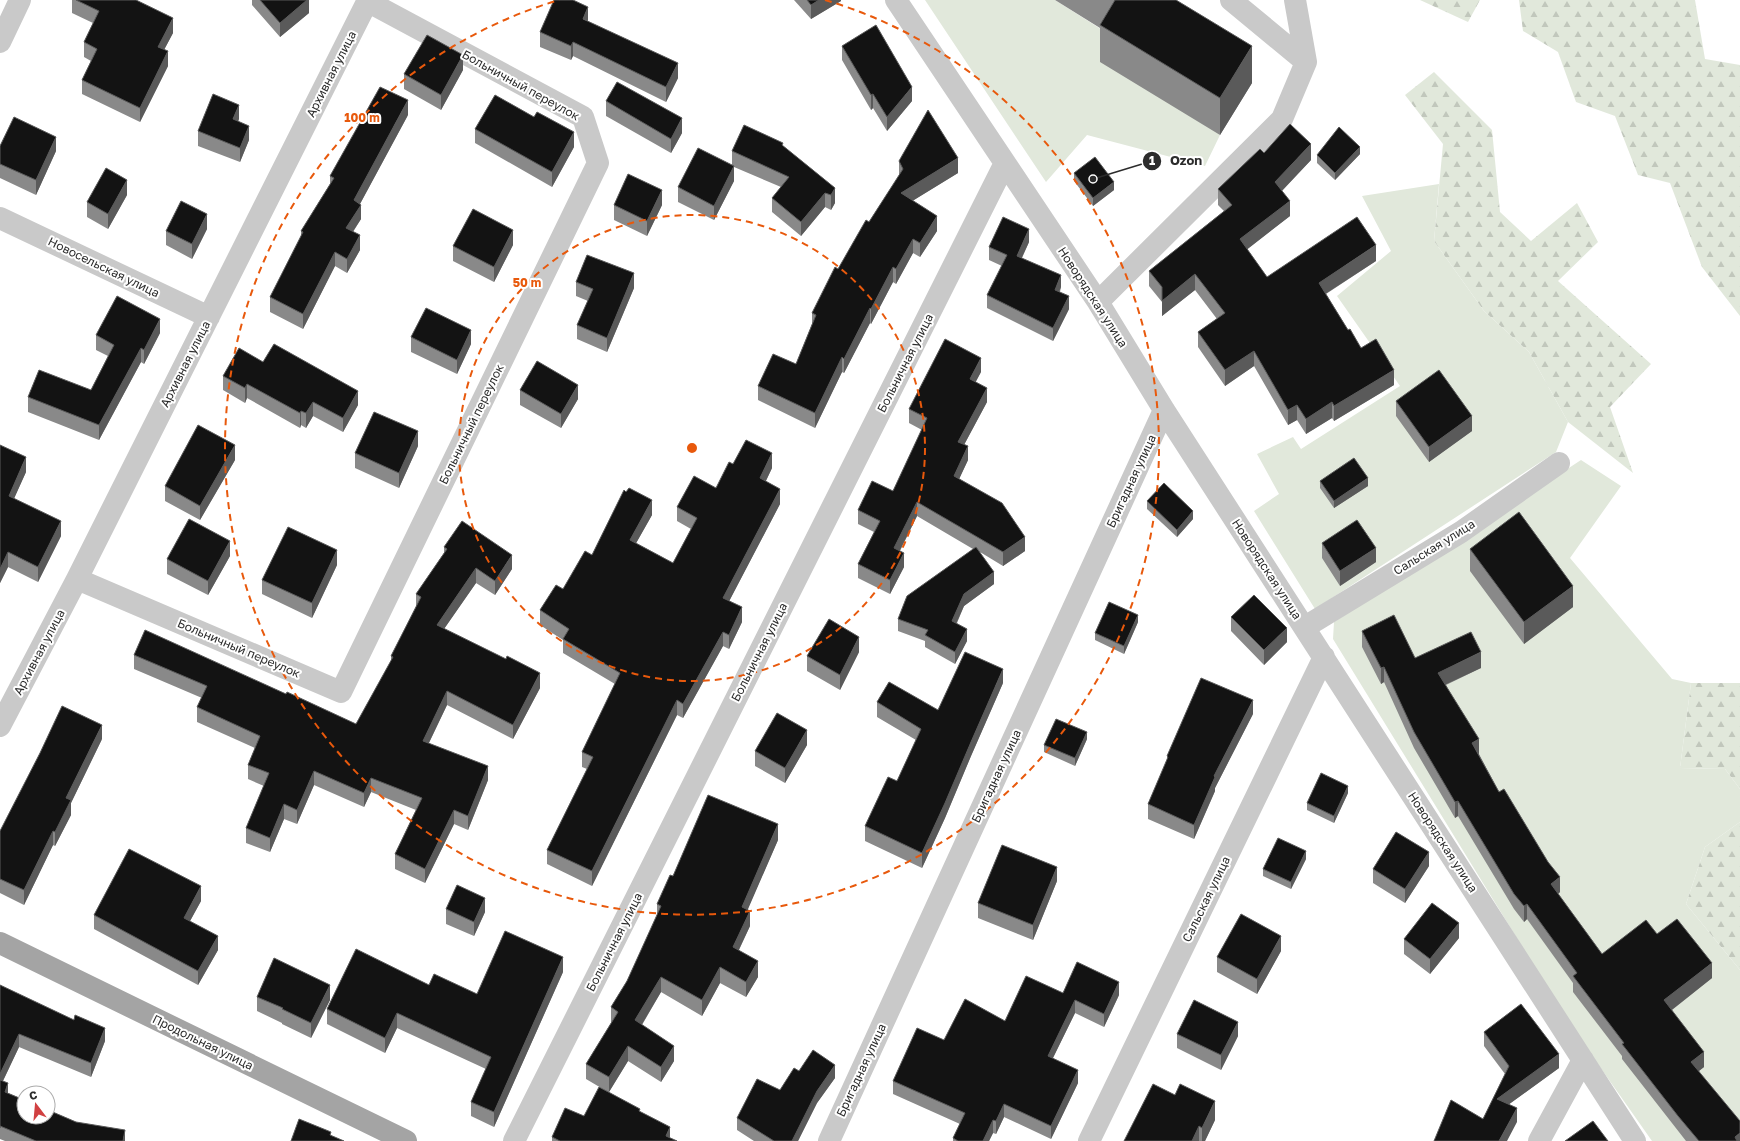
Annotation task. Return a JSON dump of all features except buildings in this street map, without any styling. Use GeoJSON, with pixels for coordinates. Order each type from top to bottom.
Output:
{"type":"FeatureCollection","features":[{"type":"Feature","properties":{"kind":"main road","name":"Продольная улица"},"geometry":{"type":"LineString","coordinates":[[0,943],[406,1141]]}},
{"type":"Feature","properties":{"kind":"street"},"geometry":{"type":"LineString","coordinates":[[0,42],[20,0]]}},
{"type":"Feature","properties":{"kind":"street","name":"Архивная улица"},"geometry":{"type":"LineString","coordinates":[[0,726],[78,579],[367,0]]}},
{"type":"Feature","properties":{"kind":"street","name":"Больничный переулок"},"geometry":{"type":"LineString","coordinates":[[78,579],[341,692],[598,163],[583,117],[367,0]]}},
{"type":"Feature","properties":{"kind":"street","name":"Новорядская улица"},"geometry":{"type":"LineString","coordinates":[[896,0],[1098,302],[1164,410],[1635,1141]]}},
{"type":"Feature","properties":{"kind":"street"},"geometry":{"type":"LineString","coordinates":[[1231,0],[1306,62]]}},
{"type":"Feature","properties":{"kind":"street"},"geometry":{"type":"LineString","coordinates":[[1098,302],[1282,120],[1306,62],[1295,0]]}},
{"type":"Feature","properties":{"kind":"street","name":"Больничная улица"},"geometry":{"type":"LineString","coordinates":[[514,1141],[1005,163]]}},
{"type":"Feature","properties":{"kind":"street","name":"Новосельская улица"},"geometry":{"type":"LineString","coordinates":[[0,218],[209,317]]}},
{"type":"Feature","properties":{"kind":"street","name":"Бригадная улица"},"geometry":{"type":"LineString","coordinates":[[828,1141],[1164,410]]}},
{"type":"Feature","properties":{"kind":"street","name":"Сальская улица"},"geometry":{"type":"LineString","coordinates":[[1305,627],[1461,532],[1560,463]]}},
{"type":"Feature","properties":{"kind":"street","name":"Сальская улица"},"geometry":{"type":"LineString","coordinates":[[1089,1141],[1324,657]]}},
{"type":"Feature","properties":{"kind":"street"},"geometry":{"type":"LineString","coordinates":[[1539,1141],[1583,1060]]}},
{"type":"Feature","properties":{"kind":"green space"},"geometry":{"type":"Polygon","coordinates":[[[925,0],[1055,0],[1115,38],[1220,135],[1205,166],[1087,135],[1046,182],[925,0]]]}},
{"type":"Feature","properties":{"kind":"green space"},"geometry":{"type":"Polygon","coordinates":[[[1420,0],[1480,0],[1468,22],[1420,0]]]}},
{"type":"Feature","properties":{"kind":"green space"},"geometry":{"type":"Polygon","coordinates":[[[1519,0],[1695,0],[1705,59],[1740,65],[1740,316],[1702,267],[1670,183],[1638,175],[1615,116],[1576,102],[1558,52],[1523,31],[1519,0]]]}},
{"type":"Feature","properties":{"kind":"green space"},"geometry":{"type":"Polygon","coordinates":[[[1434,72],[1492,130],[1500,212],[1531,241],[1577,203],[1598,242],[1558,281],[1651,364],[1610,407],[1633,473],[1568,422],[1529,352],[1484,311],[1434,241],[1443,144],[1405,95],[1434,72]]]}},
{"type":"Feature","properties":{"kind":"green space"},"geometry":{"type":"Polygon","coordinates":[[[1439,184],[1434,241],[1484,311],[1529,352],[1568,422],[1556,452],[1315,609],[1254,511],[1279,494],[1257,454],[1293,437],[1301,449],[1400,386],[1337,296],[1391,251],[1362,196],[1439,184]]]}},
{"type":"Feature","properties":{"kind":"green space"},"geometry":{"type":"Polygon","coordinates":[[[1581,460],[1621,486],[1570,558],[1672,679],[1691,683],[1680,768],[1725,769],[1740,789],[1740,822],[1705,847],[1686,904],[1740,970],[1740,1141],[1652,1141],[1569,1023],[1333,639],[1334,622],[1581,460]]]}},
{"type":"Feature","properties":{"kind":"green space"},"geometry":{"type":"Polygon","coordinates":[[[1691,683],[1740,683],[1740,789],[1725,769],[1680,768],[1691,683]]]}},
{"type":"Feature","properties":{"kind":"green space"},"geometry":{"type":"Polygon","coordinates":[[[1740,822],[1740,970],[1686,904],[1705,847],[1740,822]]]}},
{"type":"Feature","properties":{"kind":"place","name":"Ozon"},"geometry":{"type":"Point","coordinates":[1093,179]}}]}
